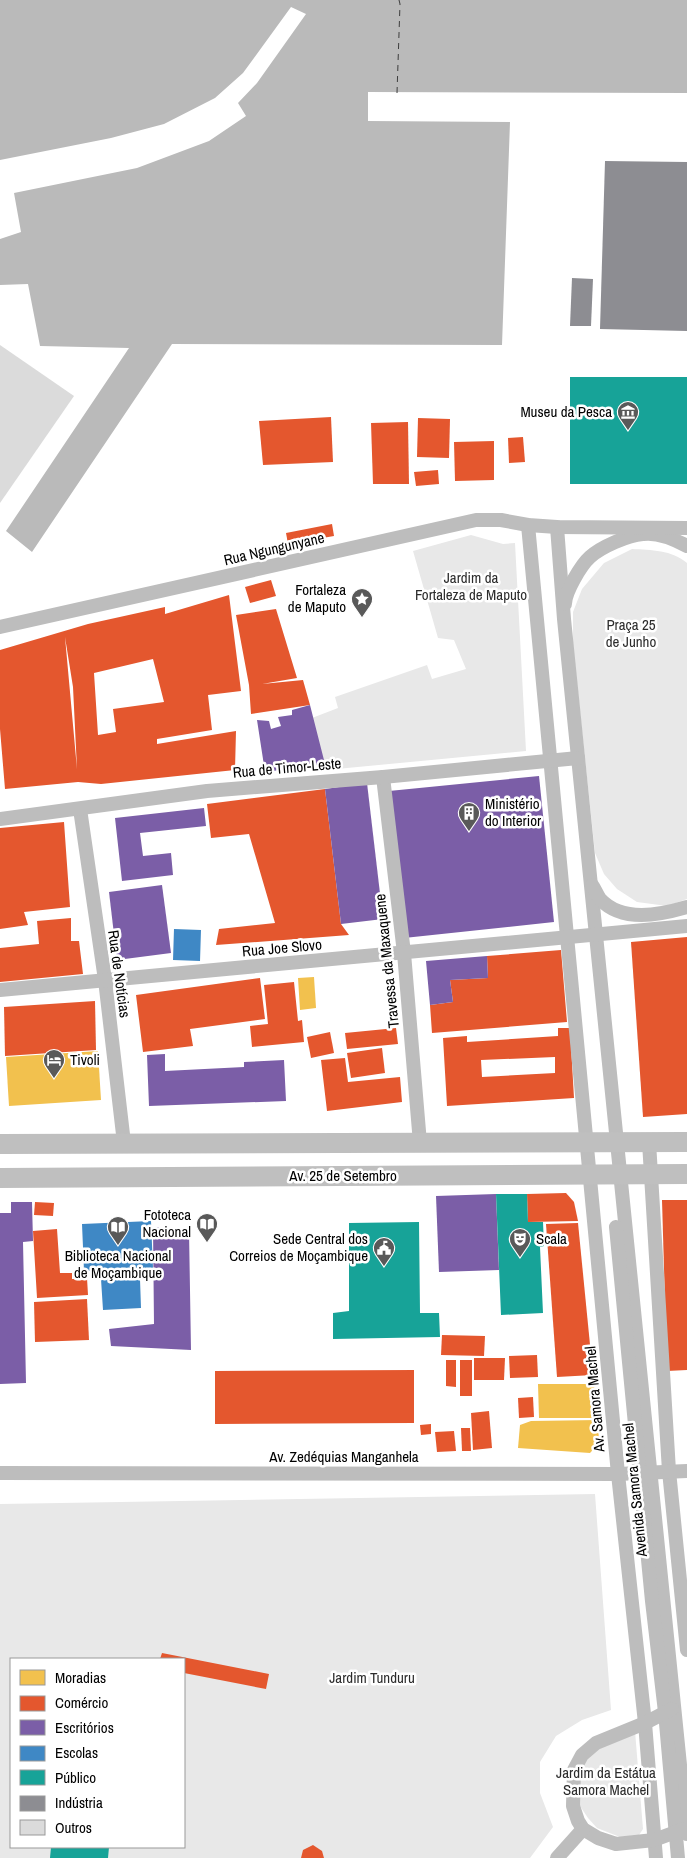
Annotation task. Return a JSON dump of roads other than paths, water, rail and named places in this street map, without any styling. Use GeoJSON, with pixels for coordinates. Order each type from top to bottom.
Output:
{"type":"FeatureCollection","features":[{"type":"Feature","properties":{"kind":"main road"},"geometry":{"type":"LineString","coordinates":[[0,1144],[687,1142]]}},
{"type":"Feature","properties":{"kind":"main road","name":"Av. 25 de Setembro"},"geometry":{"type":"LineString","coordinates":[[0,1178],[687,1174]]}},
{"type":"Feature","properties":{"kind":"street","name":"Rua Ngungunyane"},"geometry":{"type":"LineString","coordinates":[[0,628],[476,520],[501,520],[528,525],[557,527]]}},
{"type":"Feature","properties":{"kind":"street","name":"Av. Samora Machel"},"geometry":{"type":"LineString","coordinates":[[528,525],[618,1474],[645,1723],[656,1858]]}},
{"type":"Feature","properties":{"kind":"street"},"geometry":{"type":"LineString","coordinates":[[612,1142],[596,935],[564,619],[557,527],[687,528]]}},
{"type":"Feature","properties":{"kind":"street"},"geometry":{"type":"LineString","coordinates":[[564,619],[565,599],[581,569],[590,557],[611,544],[642,534],[667,536],[687,546]]}},
{"type":"Feature","properties":{"kind":"street","name":"Rua de Timor-Leste"},"geometry":{"type":"LineString","coordinates":[[0,819],[206,791],[383,777],[578,758]]}},
{"type":"Feature","properties":{"kind":"street","name":"Travessa da Maxaquene"},"geometry":{"type":"LineString","coordinates":[[383,777],[404,953],[420,1143]]}},
{"type":"Feature","properties":{"kind":"street","name":"Rua de Notícias"},"geometry":{"type":"LineString","coordinates":[[80,809],[105,980],[124,1144]]}},
{"type":"Feature","properties":{"kind":"street"},"geometry":{"type":"LineString","coordinates":[[590,882],[601,899],[619,912],[637,915],[664,914],[687,907]]}},
{"type":"Feature","properties":{"kind":"street"},"geometry":{"type":"LineString","coordinates":[[567,938],[687,926]]}},
{"type":"Feature","properties":{"kind":"street","name":"Rua Joe Slovo"},"geometry":{"type":"LineString","coordinates":[[0,990],[567,938]]}},
{"type":"Feature","properties":{"kind":"street","name":"Avenida Samora Machel"},"geometry":{"type":"LineString","coordinates":[[612,1142],[645,1472]]}},
{"type":"Feature","properties":{"kind":"street"},"geometry":{"type":"LineString","coordinates":[[649,1142],[669,1471],[687,1650]]}},
{"type":"Feature","properties":{"kind":"street","name":"Av. Zedéquias Manganhela"},"geometry":{"type":"LineString","coordinates":[[0,1474],[618,1474],[687,1471]]}},
{"type":"Feature","properties":{"kind":"street"},"geometry":{"type":"LineString","coordinates":[[645,1472],[683,1831]]}},
{"type":"Feature","properties":{"kind":"street"},"geometry":{"type":"LineString","coordinates":[[670,1710],[645,1723],[596,1743],[582,1755],[574,1770],[573,1806],[583,1829],[598,1838],[616,1844],[654,1840],[683,1831]]}},
{"type":"Feature","properties":{"kind":"street"},"geometry":{"type":"LineString","coordinates":[[670,1710],[685,1795],[683,1831],[678,1858]]}},
{"type":"Feature","properties":{"kind":"street"},"geometry":{"type":"LineString","coordinates":[[557,1858],[583,1829]]}},
{"type":"Feature","properties":{"kind":"place","name":"Museu da Pesca"},"geometry":{"type":"Point","coordinates":[628,431]}},
{"type":"Feature","properties":{"kind":"place","name":"Fortaleza de Maputo"},"geometry":{"type":"Point","coordinates":[362,618]}},
{"type":"Feature","properties":{"kind":"place","name":"Ministério do Interior"},"geometry":{"type":"Point","coordinates":[469,832]}},
{"type":"Feature","properties":{"kind":"place","name":"Tivoli"},"geometry":{"type":"Point","coordinates":[54,1079]}},
{"type":"Feature","properties":{"kind":"place","name":"Fototeca Nacional"},"geometry":{"type":"Point","coordinates":[207,1243]}},
{"type":"Feature","properties":{"kind":"place","name":"Biblioteca Nacional de Moçambique"},"geometry":{"type":"Point","coordinates":[118,1246]}},
{"type":"Feature","properties":{"kind":"place","name":"Scala"},"geometry":{"type":"Point","coordinates":[520,1258]}},
{"type":"Feature","properties":{"kind":"place","name":"Sede Central dos Correios de Moçambique"},"geometry":{"type":"Point","coordinates":[384,1267]}},
{"type":"Feature","properties":{"kind":"park label","name":"Jardim da Fortaleza de Maputo"},"geometry":{"type":"Point","coordinates":[471,586]}},
{"type":"Feature","properties":{"kind":"park label","name":"Praça 25 de Junho"},"geometry":{"type":"Point","coordinates":[631,634]}},
{"type":"Feature","properties":{"kind":"park label","name":"Jardim Tunduru"},"geometry":{"type":"Point","coordinates":[372,1678]}},
{"type":"Feature","properties":{"kind":"park label","name":"Jardim da Estátua Samora Machel"},"geometry":{"type":"Point","coordinates":[606,1782]}}]}
